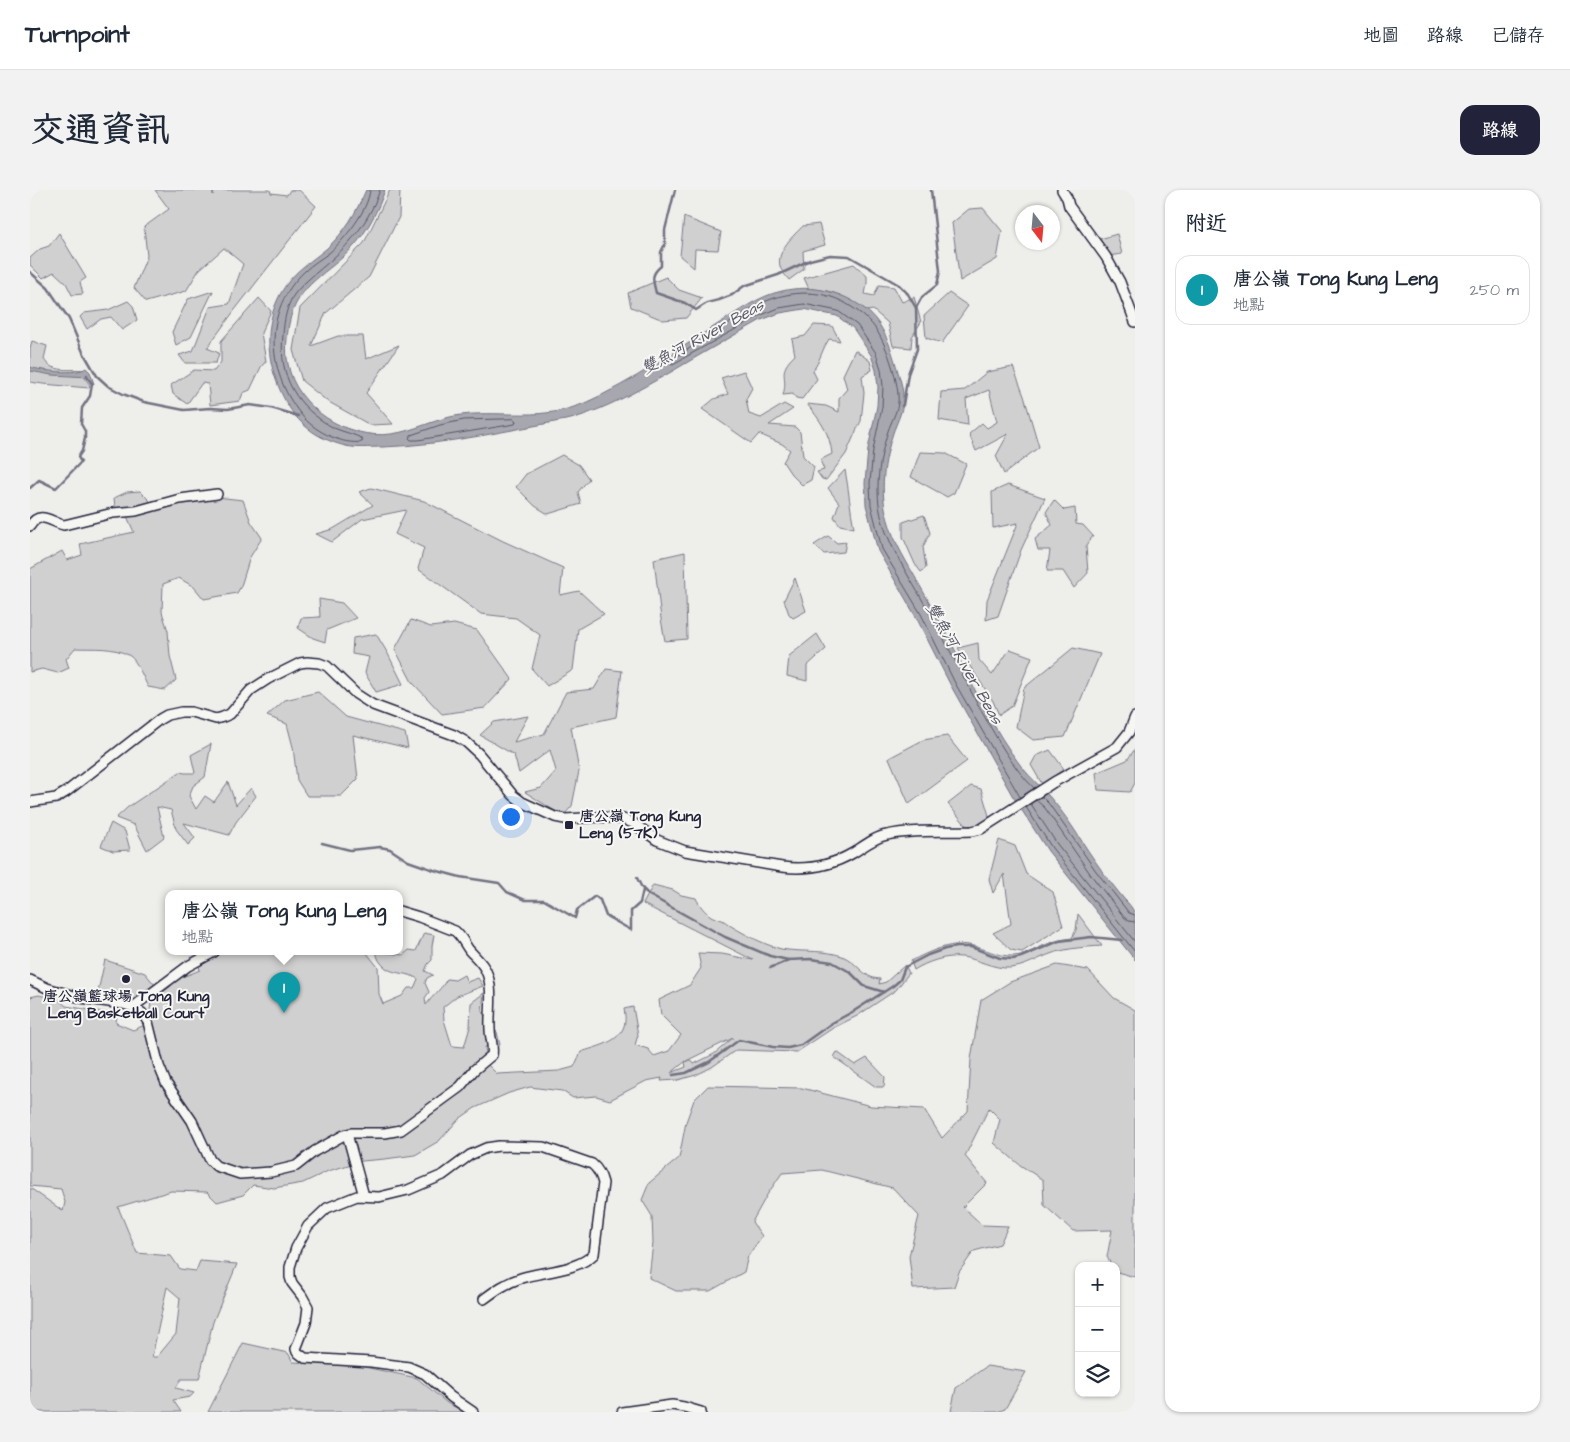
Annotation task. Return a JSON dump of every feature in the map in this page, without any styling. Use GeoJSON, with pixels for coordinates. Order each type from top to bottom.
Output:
{"type":"FeatureCollection","features":[{"type":"Feature","properties":{"kind":"street"},"geometry":{"type":"LineString","coordinates":[[1062,190],[1069,206],[1106,257],[1120,282],[1135,322]]}},
{"type":"Feature","properties":{"kind":"street"},"geometry":{"type":"LineString","coordinates":[[30,526],[34,520],[39,518],[52,520],[64,525],[113,513],[136,511],[180,500],[217,494]]}},
{"type":"Feature","properties":{"kind":"street"},"geometry":{"type":"LineString","coordinates":[[30,802],[56,798],[66,792],[167,715],[191,712],[216,720],[224,718],[230,714],[251,690],[268,679],[300,663],[319,663],[327,666],[356,694],[372,705],[454,735],[466,742],[479,754],[513,795],[522,802],[565,819],[601,817],[623,819],[634,823],[657,840],[686,851],[798,869],[832,863],[879,837],[887,835],[972,831],[981,828],[1044,788],[1117,747],[1128,732],[1135,717]]}},
{"type":"Feature","properties":{"kind":"street"},"geometry":{"type":"LineString","coordinates":[[30,980],[47,988],[81,998],[133,1007],[145,1016],[159,1066],[166,1083],[192,1121],[210,1160],[216,1166],[240,1174],[286,1170],[296,1166],[316,1151],[347,1134],[385,1133],[401,1130],[460,1087],[474,1070],[492,1055],[490,987],[486,971],[460,935],[455,931],[403,912]]}},
{"type":"Feature","properties":{"kind":"street"},"geometry":{"type":"LineString","coordinates":[[133,1007],[188,966],[208,955]]}},
{"type":"Feature","properties":{"kind":"street"},"geometry":{"type":"LineString","coordinates":[[347,1134],[364,1196]]}},
{"type":"Feature","properties":{"kind":"street"},"geometry":{"type":"LineString","coordinates":[[472,1412],[451,1397],[425,1374],[409,1368],[371,1362],[304,1358],[296,1349],[306,1323],[308,1307],[292,1283],[290,1267],[296,1248],[308,1226],[327,1208],[357,1196],[388,1195],[408,1190],[443,1175],[478,1151],[486,1148],[498,1146],[543,1147],[592,1164],[598,1169],[602,1183],[594,1254],[589,1259],[577,1264],[504,1284],[484,1299]]}},
{"type":"Feature","properties":{"kind":"street"},"geometry":{"type":"LineString","coordinates":[[622,1412],[674,1405],[701,1412]]}},
{"type":"Feature","properties":{"kind":"shaded area"},"geometry":{"type":"Polygon","coordinates":[[[155,190],[212,190],[213,195],[215,190],[270,190],[271,193],[287,195],[290,190],[299,190],[316,206],[207,348],[219,353],[216,363],[185,363],[179,355],[193,351],[210,307],[229,304],[243,264],[224,248],[199,270],[186,291],[146,302],[134,288],[147,256],[144,227],[169,209],[155,190]]]}},
{"type":"Feature","properties":{"kind":"shaded area"},"geometry":{"type":"Polygon","coordinates":[[[390,190],[400,190],[399,217],[369,277],[326,313],[311,346],[338,336],[363,336],[366,359],[399,345],[366,393],[393,424],[370,425],[327,401],[302,381],[293,350],[300,308],[364,243],[390,190]]]}},
{"type":"Feature","properties":{"kind":"shaded area"},"geometry":{"type":"Polygon","coordinates":[[[983,208],[1002,231],[997,259],[960,281],[952,223],[969,209],[983,208]]]}},
{"type":"Feature","properties":{"kind":"shaded area"},"geometry":{"type":"Polygon","coordinates":[[[684,217],[721,232],[718,250],[695,249],[694,268],[680,256],[684,217]]]}},
{"type":"Feature","properties":{"kind":"shaded area"},"geometry":{"type":"Polygon","coordinates":[[[819,224],[825,245],[803,251],[804,269],[789,280],[782,272],[780,266],[779,260],[783,249],[803,226],[819,224]]]}},
{"type":"Feature","properties":{"kind":"shaded area"},"geometry":{"type":"Polygon","coordinates":[[[59,233],[86,278],[80,282],[83,294],[72,295],[66,283],[54,272],[43,278],[30,265],[30,258],[40,249],[49,246],[59,233]]]}},
{"type":"Feature","properties":{"kind":"shaded area"},"geometry":{"type":"Polygon","coordinates":[[[1117,234],[1122,254],[1108,256],[1100,239],[1117,234]]]}},
{"type":"Feature","properties":{"kind":"shaded area"},"geometry":{"type":"Polygon","coordinates":[[[854,264],[867,276],[865,294],[874,296],[879,285],[894,287],[902,302],[914,297],[921,322],[912,337],[911,348],[893,346],[888,323],[873,310],[867,311],[846,298],[832,293],[809,289],[804,278],[854,264]]]}},
{"type":"Feature","properties":{"kind":"shaded area"},"geometry":{"type":"Polygon","coordinates":[[[666,277],[679,290],[702,298],[686,318],[663,320],[631,307],[628,293],[666,277]]]}},
{"type":"Feature","properties":{"kind":"shaded area"},"geometry":{"type":"Polygon","coordinates":[[[213,291],[191,337],[176,345],[172,332],[188,299],[213,291]]]}},
{"type":"Feature","properties":{"kind":"shaded area"},"geometry":{"type":"Polygon","coordinates":[[[949,293],[968,306],[942,343],[926,338],[924,316],[949,293]]]}},
{"type":"Feature","properties":{"kind":"shaded area"},"geometry":{"type":"Polygon","coordinates":[[[259,298],[271,311],[261,333],[266,361],[250,390],[243,393],[240,401],[210,405],[208,384],[202,383],[187,404],[173,394],[171,385],[194,370],[214,371],[221,362],[221,341],[259,298]]]}},
{"type":"Feature","properties":{"kind":"shaded area"},"geometry":{"type":"Polygon","coordinates":[[[128,301],[133,306],[137,320],[122,330],[111,317],[101,319],[87,329],[80,317],[84,313],[108,310],[128,301]]]}},
{"type":"Feature","properties":{"kind":"shaded area"},"geometry":{"type":"Polygon","coordinates":[[[814,325],[832,326],[840,341],[829,339],[813,371],[817,379],[802,399],[796,398],[793,394],[783,395],[784,370],[795,355],[792,339],[805,336],[814,325]]]}},
{"type":"Feature","properties":{"kind":"shaded area"},"geometry":{"type":"Polygon","coordinates":[[[32,341],[47,346],[44,359],[52,367],[57,369],[85,370],[85,378],[90,385],[89,388],[30,382],[30,348],[32,341]]]}},
{"type":"Feature","properties":{"kind":"shaded area"},"geometry":{"type":"Polygon","coordinates":[[[855,350],[870,361],[872,370],[862,376],[864,393],[861,421],[846,454],[826,480],[822,479],[817,472],[824,470],[820,460],[832,454],[831,446],[824,427],[807,404],[826,406],[839,412],[839,398],[847,389],[843,375],[855,350]]]}},
{"type":"Feature","properties":{"kind":"shaded area"},"geometry":{"type":"Polygon","coordinates":[[[1013,367],[1039,447],[1004,474],[996,456],[1008,434],[976,451],[969,434],[982,423],[987,428],[997,422],[989,390],[966,399],[968,425],[939,420],[941,392],[965,390],[987,372],[1013,367]]]}},
{"type":"Feature","properties":{"kind":"shaded area"},"geometry":{"type":"Polygon","coordinates":[[[744,371],[752,388],[746,399],[749,414],[761,418],[784,404],[793,409],[769,425],[795,427],[800,432],[803,456],[814,467],[811,480],[802,485],[791,474],[783,462],[790,450],[782,444],[759,434],[751,443],[702,409],[714,399],[728,394],[721,378],[744,371]]]}},
{"type":"Feature","properties":{"kind":"shaded area"},"geometry":{"type":"Polygon","coordinates":[[[920,452],[945,453],[966,464],[954,493],[947,497],[911,477],[920,452]]]}},
{"type":"Feature","properties":{"kind":"shaded area"},"geometry":{"type":"Polygon","coordinates":[[[562,455],[579,465],[589,479],[578,492],[581,504],[548,514],[535,506],[516,487],[526,474],[562,455]]]}},
{"type":"Feature","properties":{"kind":"shaded area"},"geometry":{"type":"Polygon","coordinates":[[[845,470],[854,528],[840,525],[834,517],[839,503],[828,488],[845,470]]]}},
{"type":"Feature","properties":{"kind":"shaded area"},"geometry":{"type":"Polygon","coordinates":[[[1008,485],[1045,498],[1021,550],[998,616],[986,620],[987,600],[1018,523],[993,528],[992,492],[1008,485]]]}},
{"type":"Feature","properties":{"kind":"shaded area"},"geometry":{"type":"Polygon","coordinates":[[[371,488],[424,501],[503,541],[563,568],[560,595],[579,591],[604,614],[578,629],[573,670],[547,686],[532,669],[540,635],[516,618],[481,614],[418,569],[424,548],[395,534],[406,510],[362,519],[332,542],[316,534],[333,529],[373,505],[359,492],[371,488]]]}},
{"type":"Feature","properties":{"kind":"shaded area"},"geometry":{"type":"Polygon","coordinates":[[[140,491],[155,506],[207,496],[243,500],[251,522],[262,538],[250,557],[237,593],[204,599],[194,587],[179,578],[163,584],[162,612],[168,631],[170,656],[176,680],[165,690],[148,687],[133,658],[110,649],[75,648],[66,659],[69,668],[58,673],[42,669],[30,672],[30,569],[62,551],[67,560],[82,555],[80,544],[134,532],[125,512],[115,507],[114,498],[127,492],[140,491]]]}},
{"type":"Feature","properties":{"kind":"shaded area"},"geometry":{"type":"Polygon","coordinates":[[[1054,500],[1064,510],[1075,508],[1076,524],[1083,525],[1093,536],[1086,546],[1088,573],[1074,588],[1063,571],[1047,571],[1050,550],[1038,550],[1035,539],[1052,525],[1046,512],[1054,500]]]}},
{"type":"Feature","properties":{"kind":"shaded area"},"geometry":{"type":"Polygon","coordinates":[[[924,515],[930,533],[923,547],[926,568],[921,572],[915,564],[903,537],[903,522],[924,515]]]}},
{"type":"Feature","properties":{"kind":"shaded area"},"geometry":{"type":"Polygon","coordinates":[[[828,536],[837,543],[846,542],[844,552],[824,554],[814,545],[828,536]]]}},
{"type":"Feature","properties":{"kind":"shaded area"},"geometry":{"type":"Polygon","coordinates":[[[685,552],[687,639],[665,641],[654,559],[685,552]]]}},
{"type":"Feature","properties":{"kind":"shaded area"},"geometry":{"type":"Polygon","coordinates":[[[795,578],[806,611],[793,618],[789,614],[784,600],[795,578]]]}},
{"type":"Feature","properties":{"kind":"shaded area"},"geometry":{"type":"Polygon","coordinates":[[[319,599],[342,603],[356,618],[327,630],[325,642],[313,638],[298,628],[301,618],[320,617],[319,599]]]}},
{"type":"Feature","properties":{"kind":"shaded area"},"geometry":{"type":"Polygon","coordinates":[[[411,620],[431,627],[454,624],[477,630],[512,679],[485,708],[442,714],[412,682],[395,649],[411,620]]]}},
{"type":"Feature","properties":{"kind":"shaded area"},"geometry":{"type":"Polygon","coordinates":[[[376,634],[403,684],[376,692],[365,673],[369,657],[352,654],[353,638],[376,634]]]}},
{"type":"Feature","properties":{"kind":"shaded area"},"geometry":{"type":"Polygon","coordinates":[[[817,634],[826,649],[807,666],[807,681],[787,676],[789,656],[817,634]]]}},
{"type":"Feature","properties":{"kind":"shaded area"},"geometry":{"type":"Polygon","coordinates":[[[978,643],[979,660],[992,675],[1010,649],[1032,657],[1012,706],[999,715],[993,701],[958,648],[978,643]]]}},
{"type":"Feature","properties":{"kind":"shaded area"},"geometry":{"type":"Polygon","coordinates":[[[1073,648],[1100,654],[1065,737],[1033,740],[1016,727],[1024,688],[1073,648]]]}},
{"type":"Feature","properties":{"kind":"shaded area"},"geometry":{"type":"Polygon","coordinates":[[[606,669],[622,671],[616,717],[571,727],[579,771],[572,806],[563,816],[525,792],[541,788],[556,771],[550,750],[519,773],[514,755],[480,735],[494,722],[528,716],[514,742],[544,734],[566,692],[594,689],[606,669]]]}},
{"type":"Feature","properties":{"kind":"shaded area"},"geometry":{"type":"Polygon","coordinates":[[[318,692],[346,717],[405,733],[408,748],[353,735],[358,779],[341,796],[307,796],[297,780],[293,747],[287,724],[267,716],[285,700],[318,692]]]}},
{"type":"Feature","properties":{"kind":"shaded area"},"geometry":{"type":"Polygon","coordinates":[[[947,736],[967,761],[909,804],[889,758],[923,740],[947,736]]]}},
{"type":"Feature","properties":{"kind":"shaded area"},"geometry":{"type":"Polygon","coordinates":[[[211,744],[205,777],[193,786],[189,796],[196,809],[205,796],[214,802],[228,782],[236,805],[251,788],[256,796],[236,822],[229,835],[184,823],[195,838],[188,845],[176,829],[171,810],[157,807],[164,837],[147,850],[134,825],[116,818],[128,807],[180,772],[195,773],[191,755],[211,744]]]}},
{"type":"Feature","properties":{"kind":"shaded area"},"geometry":{"type":"Polygon","coordinates":[[[1135,749],[1135,783],[1130,792],[1098,790],[1096,773],[1127,760],[1135,749]]]}},
{"type":"Feature","properties":{"kind":"shaded area"},"geometry":{"type":"Polygon","coordinates":[[[1050,750],[1064,769],[1042,784],[1031,765],[1036,756],[1050,750]]]}},
{"type":"Feature","properties":{"kind":"shaded area"},"geometry":{"type":"Polygon","coordinates":[[[971,786],[981,789],[990,819],[970,830],[948,804],[971,786]]]}},
{"type":"Feature","properties":{"kind":"shaded area"},"geometry":{"type":"Polygon","coordinates":[[[111,823],[125,831],[130,850],[113,851],[101,846],[111,823]]]}},
{"type":"Feature","properties":{"kind":"shaded area"},"geometry":{"type":"Polygon","coordinates":[[[999,840],[1015,846],[1026,874],[1053,892],[1063,926],[1022,952],[1011,950],[993,933],[1011,924],[1004,874],[993,893],[989,879],[999,840]]]}},
{"type":"Feature","properties":{"kind":"shaded area"},"geometry":{"type":"Polygon","coordinates":[[[653,885],[696,898],[702,908],[711,916],[723,920],[737,930],[774,947],[842,956],[869,976],[880,979],[879,984],[886,982],[905,965],[909,973],[896,990],[797,1052],[736,1050],[712,1067],[696,1075],[678,1080],[661,1081],[662,1078],[646,1081],[610,1100],[596,1096],[573,1098],[562,1091],[530,1087],[509,1093],[475,1108],[459,1119],[439,1141],[415,1155],[362,1161],[328,1171],[303,1183],[274,1188],[253,1185],[243,1195],[217,1202],[207,1192],[171,1191],[118,1207],[137,1253],[171,1256],[180,1269],[196,1271],[200,1261],[237,1264],[213,1322],[199,1379],[181,1379],[176,1388],[194,1393],[190,1397],[173,1400],[181,1412],[30,1412],[30,1188],[63,1211],[65,1202],[61,1189],[30,1186],[30,997],[39,995],[59,1000],[66,1006],[109,1013],[114,1011],[117,1013],[116,1023],[133,1030],[145,1025],[147,1030],[155,1030],[150,1010],[151,1001],[171,986],[169,982],[175,973],[185,976],[200,970],[199,966],[218,955],[368,955],[378,967],[379,994],[383,1004],[402,996],[408,988],[414,988],[418,979],[389,970],[379,960],[377,955],[403,955],[409,950],[416,951],[424,933],[434,935],[432,960],[425,971],[433,975],[427,978],[425,983],[429,992],[425,998],[426,1005],[447,979],[455,980],[464,975],[467,982],[478,978],[483,986],[457,996],[443,1007],[444,1020],[452,1046],[464,1047],[470,1027],[471,1003],[484,993],[482,1011],[491,1028],[497,1032],[500,1045],[485,1047],[488,1065],[497,1074],[559,1071],[574,1067],[581,1052],[606,1044],[617,1037],[625,1024],[624,1009],[633,1007],[638,1035],[635,1045],[648,1049],[654,1056],[669,1051],[681,1035],[661,1015],[659,1000],[690,985],[701,968],[698,953],[722,954],[753,960],[643,904],[653,885]],[[733,1038],[686,1061],[671,1073],[686,1067],[685,1062],[691,1060],[694,1064],[714,1054],[733,1038]],[[167,1287],[152,1357],[157,1357],[176,1334],[180,1298],[167,1287]]]}},
{"type":"Feature","properties":{"kind":"shaded area"},"geometry":{"type":"Polygon","coordinates":[[[1078,914],[1102,946],[1059,951],[1010,968],[998,967],[968,958],[950,957],[924,964],[914,970],[911,961],[939,949],[962,944],[1008,956],[1023,954],[1053,942],[1072,938],[1076,930],[1078,914]]]}},
{"type":"Feature","properties":{"kind":"shaded area","name":"唐公嶺籃球場 Tong Kung Leng Basketball Court"},"geometry":{"type":"Polygon","coordinates":[[[105,960],[145,973],[155,985],[145,994],[134,1000],[118,1000],[97,996],[105,960]]]}},
{"type":"Feature","properties":{"kind":"shaded area"},"geometry":{"type":"Polygon","coordinates":[[[1057,965],[1088,970],[1114,998],[1135,1010],[1135,1277],[1120,1273],[1120,1262],[1110,1262],[1107,1257],[1112,1230],[1073,1231],[1044,1205],[1043,1180],[1020,1165],[994,1143],[1000,1119],[989,1108],[965,1156],[987,1183],[963,1207],[982,1225],[1008,1226],[1000,1244],[974,1251],[959,1272],[954,1287],[913,1289],[909,1256],[919,1216],[893,1188],[822,1170],[782,1173],[752,1222],[762,1236],[748,1256],[744,1272],[710,1291],[676,1291],[649,1278],[653,1243],[652,1216],[642,1200],[649,1183],[679,1158],[686,1122],[694,1100],[708,1086],[802,1088],[871,1106],[924,1109],[942,1138],[968,1111],[971,1059],[981,1000],[1010,982],[1057,965]]]}},
{"type":"Feature","properties":{"kind":"shaded area"},"geometry":{"type":"Polygon","coordinates":[[[837,1052],[855,1065],[867,1058],[885,1077],[884,1087],[876,1087],[834,1057],[837,1052]]]}},
{"type":"Feature","properties":{"kind":"shaded area"},"geometry":{"type":"Polygon","coordinates":[[[243,1343],[288,1353],[293,1362],[355,1365],[417,1378],[447,1403],[465,1412],[208,1412],[243,1343]]]}},
{"type":"Feature","properties":{"kind":"shaded area"},"geometry":{"type":"Polygon","coordinates":[[[987,1366],[1026,1372],[1005,1409],[997,1412],[951,1411],[956,1388],[987,1366]]]}},
{"type":"Feature","properties":{"kind":"water","name":"雙魚河 River Beas"},"geometry":{"type":"Polygon","coordinates":[[[366,190],[385,190],[372,220],[354,246],[315,280],[299,298],[289,324],[287,344],[288,364],[293,380],[301,394],[326,418],[358,432],[375,435],[391,434],[461,415],[539,414],[571,408],[621,385],[654,366],[748,305],[773,293],[804,288],[825,291],[856,303],[872,315],[878,322],[890,346],[903,395],[900,415],[893,433],[885,465],[883,487],[885,509],[894,537],[985,709],[1011,753],[1060,810],[1103,872],[1133,910],[1135,921],[1135,960],[1048,851],[1012,795],[951,686],[916,617],[878,551],[866,505],[865,483],[868,449],[877,406],[878,387],[876,370],[871,355],[853,328],[837,316],[804,309],[780,313],[761,320],[622,398],[597,410],[571,419],[477,436],[407,446],[352,447],[342,445],[310,430],[288,406],[274,375],[270,354],[269,332],[273,311],[287,284],[298,271],[326,249],[345,229],[366,190]]]}},
{"type":"Feature","properties":{"kind":"water"},"geometry":{"type":"Polygon","coordinates":[[[30,367],[67,372],[86,368],[90,372],[94,384],[88,377],[52,375],[30,371],[30,367]]]}},
{"type":"Feature","properties":{"kind":"waterway"},"geometry":{"type":"LineString","coordinates":[[675,190],[665,230],[665,244],[661,252],[661,266],[655,272],[653,278],[656,293],[685,303],[696,310],[707,303],[732,295],[744,286],[778,275],[810,260],[830,255],[849,256],[899,285],[908,294],[916,308]]}},
{"type":"Feature","properties":{"kind":"waterway"},"geometry":{"type":"LineString","coordinates":[[902,406],[908,374],[917,349],[916,308],[922,297],[937,285],[940,271],[931,190]]}},
{"type":"Feature","properties":{"kind":"waterway"},"geometry":{"type":"LineString","coordinates":[[30,272],[48,288],[69,319],[83,352],[97,376],[108,386],[144,402],[184,410],[228,409],[250,405],[271,408],[298,416]]}},
{"type":"Feature","properties":{"kind":"waterway"},"geometry":{"type":"LineString","coordinates":[[30,488],[39,480],[56,488],[81,462],[78,457],[82,451],[85,438],[85,431],[81,424],[82,408],[90,396],[92,384],[87,375]]}},
{"type":"Feature","properties":{"kind":"waterway"},"geometry":{"type":"LineString","coordinates":[[322,843],[350,850],[380,847],[390,849],[408,861],[434,870],[460,877],[499,883],[507,892],[525,900],[544,900],[575,918],[577,910],[595,896],[600,900],[606,916],[631,930],[631,911],[640,903],[643,890]]}},
{"type":"Feature","properties":{"kind":"waterway"},"geometry":{"type":"LineString","coordinates":[[637,878],[642,888],[649,895],[725,937],[770,956],[788,960],[811,959],[832,962],[850,972],[864,986],[884,992]]}},
{"type":"Feature","properties":{"kind":"waterway"},"geometry":{"type":"LineString","coordinates":[[673,1075],[686,1073],[709,1062],[739,1040],[773,1047],[788,1048],[801,1045],[832,1023],[893,986],[900,980],[905,967],[928,955],[945,949],[971,947],[1000,958],[1013,959],[1059,941],[1091,937],[1122,940]]}},
{"type":"Feature","properties":{"kind":"waterway"},"geometry":{"type":"LineString","coordinates":[[770,968],[789,960]]}},
{"type":"Feature","properties":{"kind":"place","name":"唐公嶺 Tong Kung Leng (57K)"},"geometry":{"type":"Point","coordinates":[569,825]}},
{"type":"Feature","properties":{"kind":"place","name":"唐公嶺籃球場 Tong Kung Leng Basketball Court"},"geometry":{"type":"Point","coordinates":[126,979]}},
{"type":"Feature","properties":{"kind":"place","name":"唐公嶺 Tong Kung Leng"},"geometry":{"type":"Point","coordinates":[284,1013]}}]}
